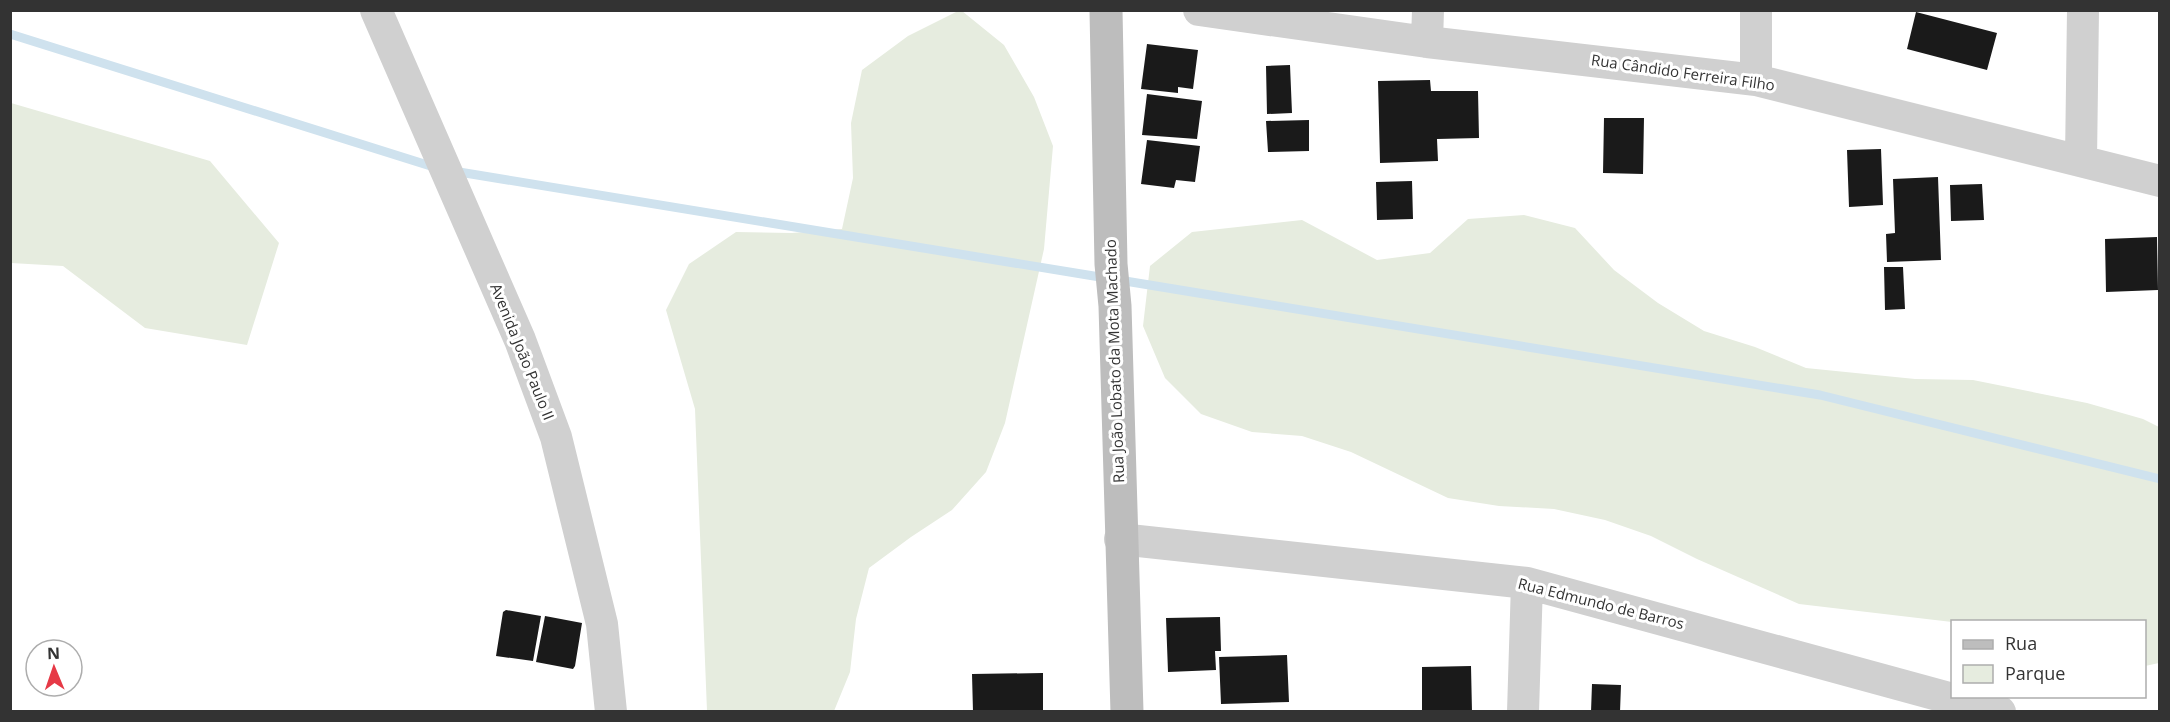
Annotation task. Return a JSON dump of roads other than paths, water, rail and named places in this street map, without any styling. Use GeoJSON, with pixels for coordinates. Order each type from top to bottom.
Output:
{"type":"FeatureCollection","features":[{"type":"Feature","properties":{"kind":"main road","name":"Rua João Lobato da Mota Machado"},"geometry":{"type":"LineString","coordinates":[[1106,10],[1111,264],[1115,306],[1120,539],[1127,711]]}},
{"type":"Feature","properties":{"kind":"street","name":"Avenida João Paulo II"},"geometry":{"type":"LineString","coordinates":[[376,10],[462,213],[520,340],[556,437],[602,624],[611,711]]}},
{"type":"Feature","properties":{"kind":"street","name":"Rua Cândido Ferreira Filho"},"geometry":{"type":"LineString","coordinates":[[1199,10],[1427,42],[1756,80],[2160,181]]}},
{"type":"Feature","properties":{"kind":"street"},"geometry":{"type":"LineString","coordinates":[[1427,42],[1428,10]]}},
{"type":"Feature","properties":{"kind":"street"},"geometry":{"type":"LineString","coordinates":[[1756,10],[1756,80]]}},
{"type":"Feature","properties":{"kind":"street"},"geometry":{"type":"LineString","coordinates":[[2081,160],[2083,10]]}},
{"type":"Feature","properties":{"kind":"street","name":"Rua Edmundo de Barros"},"geometry":{"type":"LineString","coordinates":[[1120,539],[1527,583],[1969,707],[2000,711]]}},
{"type":"Feature","properties":{"kind":"street"},"geometry":{"type":"LineString","coordinates":[[1523,711],[1527,583]]}},
{"type":"Feature","properties":{"kind":"waterway"},"geometry":{"type":"LineString","coordinates":[[10,34],[437,168]]}},
{"type":"Feature","properties":{"kind":"waterway"},"geometry":{"type":"LineString","coordinates":[[453,171],[1106,278]]}},
{"type":"Feature","properties":{"kind":"waterway"},"geometry":{"type":"LineString","coordinates":[[1119,280],[1820,395],[2160,479]]}}]}
